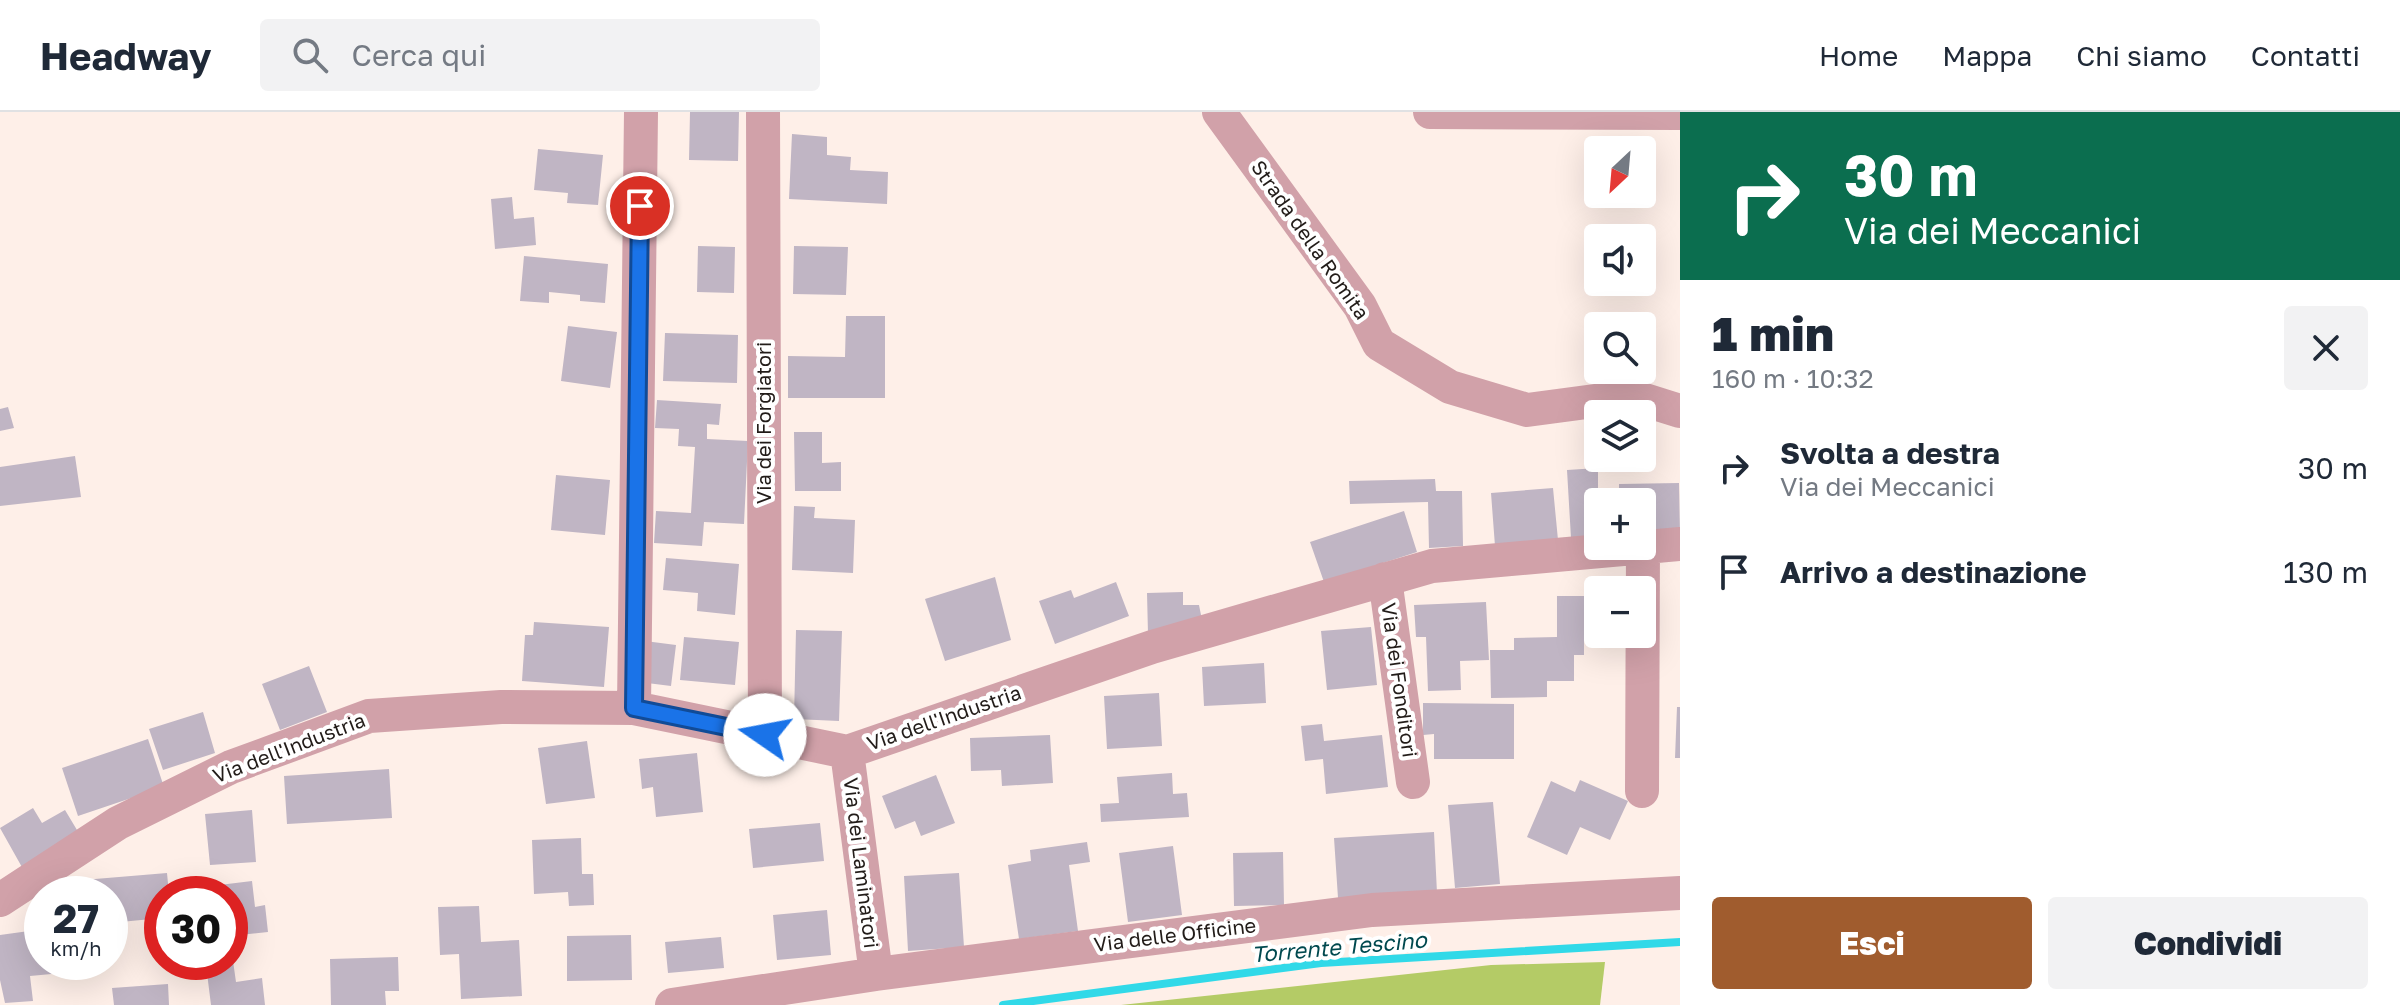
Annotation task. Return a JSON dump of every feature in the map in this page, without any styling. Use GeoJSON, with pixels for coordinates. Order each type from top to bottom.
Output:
{"type":"FeatureCollection","features":[{"type":"Feature","properties":{"kind":"street"},"geometry":{"type":"LineString","coordinates":[[634,708],[641,112]]}},
{"type":"Feature","properties":{"kind":"street","name":"Via dei Forgiatori"},"geometry":{"type":"LineString","coordinates":[[763,112],[765,735]]}},
{"type":"Feature","properties":{"kind":"street","name":"Strada della Romita"},"geometry":{"type":"LineString","coordinates":[[1219,112],[1360,306],[1379,344],[1450,387],[1527,410],[1632,396],[1680,411]]}},
{"type":"Feature","properties":{"kind":"street"},"geometry":{"type":"LineString","coordinates":[[1430,112],[1680,113]]}},
{"type":"Feature","properties":{"kind":"street","name":"Via dell'Industria"},"geometry":{"type":"LineString","coordinates":[[1656,546],[1680,544]]}},
{"type":"Feature","properties":{"kind":"street","name":"Via dell'Industria"},"geometry":{"type":"LineString","coordinates":[[0,900],[132,816],[231,767],[369,716],[501,707],[634,708],[847,752],[1152,647],[1432,566],[1584,552]]}},
{"type":"Feature","properties":{"kind":"street"},"geometry":{"type":"LineString","coordinates":[[1642,791],[1643,560]]}},
{"type":"Feature","properties":{"kind":"street","name":"Via dei Fonditori"},"geometry":{"type":"LineString","coordinates":[[1385,579],[1413,782]]}},
{"type":"Feature","properties":{"kind":"street","name":"Via dei Laminatori"},"geometry":{"type":"LineString","coordinates":[[847,752],[876,974]]}},
{"type":"Feature","properties":{"kind":"street","name":"Via delle Officine"},"geometry":{"type":"LineString","coordinates":[[672,1005],[876,974],[1372,910],[1680,893]]}},
{"type":"Feature","properties":{"kind":"green space"},"geometry":{"type":"Polygon","coordinates":[[[1605,962],[1600,1005],[1121,1005],[1491,965],[1605,962]]]}},
{"type":"Feature","properties":{"kind":"building"},"geometry":{"type":"Polygon","coordinates":[[[690,112],[739,112],[738,161],[689,160],[690,112]]]}},
{"type":"Feature","properties":{"kind":"building"},"geometry":{"type":"Polygon","coordinates":[[[792,134],[827,137],[827,155],[851,157],[850,170],[888,172],[887,204],[789,199],[792,134]]]}},
{"type":"Feature","properties":{"kind":"building"},"geometry":{"type":"Polygon","coordinates":[[[538,149],[603,155],[598,205],[567,203],[568,193],[534,190],[538,149]]]}},
{"type":"Feature","properties":{"kind":"building"},"geometry":{"type":"Polygon","coordinates":[[[512,197],[514,219],[534,217],[536,245],[495,249],[491,199],[512,197]]]}},
{"type":"Feature","properties":{"kind":"building"},"geometry":{"type":"Polygon","coordinates":[[[698,246],[735,247],[734,293],[697,292],[698,246]]]}},
{"type":"Feature","properties":{"kind":"building"},"geometry":{"type":"Polygon","coordinates":[[[794,246],[848,247],[846,295],[793,294],[794,246]]]}},
{"type":"Feature","properties":{"kind":"building"},"geometry":{"type":"Polygon","coordinates":[[[524,256],[608,264],[605,303],[580,301],[580,295],[549,292],[549,303],[520,301],[524,256]]]}},
{"type":"Feature","properties":{"kind":"building"},"geometry":{"type":"Polygon","coordinates":[[[846,316],[885,316],[885,398],[788,398],[788,356],[845,357],[846,316]]]}},
{"type":"Feature","properties":{"kind":"building"},"geometry":{"type":"Polygon","coordinates":[[[568,326],[617,332],[610,388],[561,381],[568,326]]]}},
{"type":"Feature","properties":{"kind":"building"},"geometry":{"type":"Polygon","coordinates":[[[665,333],[738,335],[737,383],[663,381],[665,333]]]}},
{"type":"Feature","properties":{"kind":"building"},"geometry":{"type":"Polygon","coordinates":[[[657,400],[721,404],[719,425],[707,424],[707,439],[748,441],[744,524],[704,522],[702,546],[654,543],[656,511],[691,513],[695,447],[678,446],[679,429],[655,428],[657,400]]]}},
{"type":"Feature","properties":{"kind":"building"},"geometry":{"type":"Polygon","coordinates":[[[8,407],[14,428],[0,431],[0,409],[8,407]]]}},
{"type":"Feature","properties":{"kind":"building"},"geometry":{"type":"Polygon","coordinates":[[[794,432],[822,432],[822,463],[841,462],[841,491],[795,491],[794,432]]]}},
{"type":"Feature","properties":{"kind":"building"},"geometry":{"type":"Polygon","coordinates":[[[75,456],[81,497],[0,506],[0,467],[75,456]]]}},
{"type":"Feature","properties":{"kind":"building"},"geometry":{"type":"Polygon","coordinates":[[[1567,470],[1598,472],[1598,488],[1584,488],[1584,538],[1571,538],[1567,470]]]}},
{"type":"Feature","properties":{"kind":"building"},"geometry":{"type":"Polygon","coordinates":[[[556,475],[610,480],[605,535],[551,530],[556,475]]]}},
{"type":"Feature","properties":{"kind":"building"},"geometry":{"type":"Polygon","coordinates":[[[1435,479],[1436,491],[1462,491],[1463,546],[1429,548],[1428,502],[1350,504],[1349,481],[1435,479]]]}},
{"type":"Feature","properties":{"kind":"building"},"geometry":{"type":"Polygon","coordinates":[[[1679,483],[1680,534],[1656,535],[1656,488],[1619,488],[1619,484],[1679,483]]]}},
{"type":"Feature","properties":{"kind":"building"},"geometry":{"type":"Polygon","coordinates":[[[1553,488],[1558,540],[1495,546],[1491,493],[1553,488]]]}},
{"type":"Feature","properties":{"kind":"building"},"geometry":{"type":"Polygon","coordinates":[[[794,506],[815,507],[814,518],[855,520],[853,573],[792,570],[794,506]]]}},
{"type":"Feature","properties":{"kind":"building"},"geometry":{"type":"Polygon","coordinates":[[[1404,511],[1417,552],[1324,582],[1310,542],[1404,511]]]}},
{"type":"Feature","properties":{"kind":"building"},"geometry":{"type":"Polygon","coordinates":[[[666,558],[739,564],[735,615],[697,611],[698,593],[663,590],[666,558]]]}},
{"type":"Feature","properties":{"kind":"building"},"geometry":{"type":"Polygon","coordinates":[[[995,577],[1011,640],[945,661],[925,599],[995,577]]]}},
{"type":"Feature","properties":{"kind":"building"},"geometry":{"type":"Polygon","coordinates":[[[1116,582],[1129,616],[1055,644],[1039,601],[1071,590],[1074,598],[1116,582]]]}},
{"type":"Feature","properties":{"kind":"building"},"geometry":{"type":"Polygon","coordinates":[[[1183,592],[1183,605],[1199,605],[1203,625],[1148,634],[1147,593],[1183,592]]]}},
{"type":"Feature","properties":{"kind":"building"},"geometry":{"type":"Polygon","coordinates":[[[1557,596],[1584,596],[1584,655],[1574,655],[1574,681],[1547,681],[1547,697],[1491,698],[1490,650],[1514,650],[1514,638],[1557,637],[1557,596]]]}},
{"type":"Feature","properties":{"kind":"building"},"geometry":{"type":"Polygon","coordinates":[[[1486,602],[1489,660],[1460,661],[1461,690],[1428,691],[1426,637],[1416,637],[1414,605],[1486,602]]]}},
{"type":"Feature","properties":{"kind":"building"},"geometry":{"type":"Polygon","coordinates":[[[534,622],[609,627],[604,687],[522,681],[525,635],[533,635],[534,622]]]}},
{"type":"Feature","properties":{"kind":"building"},"geometry":{"type":"Polygon","coordinates":[[[1371,627],[1377,685],[1327,690],[1321,631],[1371,627]]]}},
{"type":"Feature","properties":{"kind":"building"},"geometry":{"type":"Polygon","coordinates":[[[796,630],[842,631],[839,721],[794,719],[796,630]]]}},
{"type":"Feature","properties":{"kind":"building"},"geometry":{"type":"Polygon","coordinates":[[[684,637],[739,642],[735,685],[680,680],[684,637]]]}},
{"type":"Feature","properties":{"kind":"building"},"geometry":{"type":"Polygon","coordinates":[[[645,641],[676,645],[671,686],[639,682],[645,641]]]}},
{"type":"Feature","properties":{"kind":"building"},"geometry":{"type":"Polygon","coordinates":[[[1264,663],[1266,703],[1204,706],[1202,667],[1264,663]]]}},
{"type":"Feature","properties":{"kind":"building"},"geometry":{"type":"Polygon","coordinates":[[[309,666],[327,712],[280,730],[262,684],[309,666]]]}},
{"type":"Feature","properties":{"kind":"building"},"geometry":{"type":"Polygon","coordinates":[[[1159,693],[1162,746],[1107,749],[1104,696],[1159,693]]]}},
{"type":"Feature","properties":{"kind":"building"},"geometry":{"type":"Polygon","coordinates":[[[1423,703],[1514,704],[1514,759],[1434,759],[1434,734],[1423,735],[1423,703]]]}},
{"type":"Feature","properties":{"kind":"building"},"geometry":{"type":"Polygon","coordinates":[[[1677,707],[1680,707],[1680,758],[1675,758],[1677,707]]]}},
{"type":"Feature","properties":{"kind":"building"},"geometry":{"type":"Polygon","coordinates":[[[203,712],[215,753],[163,770],[149,729],[203,712]]]}},
{"type":"Feature","properties":{"kind":"building"},"geometry":{"type":"Polygon","coordinates":[[[1322,724],[1324,741],[1382,735],[1388,787],[1326,794],[1323,759],[1305,761],[1301,726],[1322,724]]]}},
{"type":"Feature","properties":{"kind":"building"},"geometry":{"type":"Polygon","coordinates":[[[1050,735],[1053,783],[1002,786],[1001,770],[971,771],[970,738],[1050,735]]]}},
{"type":"Feature","properties":{"kind":"building"},"geometry":{"type":"Polygon","coordinates":[[[148,739],[164,787],[78,816],[62,768],[148,739]]]}},
{"type":"Feature","properties":{"kind":"building"},"geometry":{"type":"Polygon","coordinates":[[[587,741],[595,798],[546,804],[538,748],[587,741]]]}},
{"type":"Feature","properties":{"kind":"building"},"geometry":{"type":"Polygon","coordinates":[[[697,753],[703,812],[656,817],[653,787],[642,789],[639,759],[697,753]]]}},
{"type":"Feature","properties":{"kind":"building"},"geometry":{"type":"Polygon","coordinates":[[[389,769],[392,818],[287,824],[284,776],[389,769]]]}},
{"type":"Feature","properties":{"kind":"building"},"geometry":{"type":"Polygon","coordinates":[[[1172,773],[1173,794],[1187,793],[1189,817],[1101,822],[1100,804],[1119,803],[1117,777],[1172,773]]]}},
{"type":"Feature","properties":{"kind":"building"},"geometry":{"type":"Polygon","coordinates":[[[936,775],[955,823],[921,836],[915,821],[895,829],[882,796],[936,775]]]}},
{"type":"Feature","properties":{"kind":"building"},"geometry":{"type":"Polygon","coordinates":[[[1580,780],[1628,801],[1610,840],[1580,827],[1567,855],[1527,837],[1551,781],[1575,792],[1580,780]]]}},
{"type":"Feature","properties":{"kind":"building"},"geometry":{"type":"Polygon","coordinates":[[[1493,802],[1500,884],[1455,888],[1448,805],[1493,802]]]}},
{"type":"Feature","properties":{"kind":"building"},"geometry":{"type":"Polygon","coordinates":[[[33,808],[42,823],[65,810],[80,835],[23,869],[0,828],[33,808]]]}},
{"type":"Feature","properties":{"kind":"building"},"geometry":{"type":"Polygon","coordinates":[[[252,810],[256,862],[210,865],[205,814],[252,810]]]}},
{"type":"Feature","properties":{"kind":"building"},"geometry":{"type":"Polygon","coordinates":[[[820,823],[824,861],[753,868],[749,829],[820,823]]]}},
{"type":"Feature","properties":{"kind":"building"},"geometry":{"type":"Polygon","coordinates":[[[1434,832],[1437,893],[1338,898],[1334,838],[1434,832]]]}},
{"type":"Feature","properties":{"kind":"building"},"geometry":{"type":"Polygon","coordinates":[[[581,838],[582,874],[593,874],[594,905],[569,906],[568,892],[534,894],[532,840],[581,838]]]}},
{"type":"Feature","properties":{"kind":"building"},"geometry":{"type":"Polygon","coordinates":[[[1087,842],[1090,862],[1069,865],[1078,931],[1019,939],[1008,865],[1031,861],[1030,850],[1087,842]]]}},
{"type":"Feature","properties":{"kind":"building"},"geometry":{"type":"Polygon","coordinates":[[[1173,846],[1182,915],[1128,922],[1119,853],[1173,846]]]}},
{"type":"Feature","properties":{"kind":"building"},"geometry":{"type":"Polygon","coordinates":[[[1283,852],[1284,905],[1234,906],[1233,853],[1283,852]]]}},
{"type":"Feature","properties":{"kind":"building"},"geometry":{"type":"Polygon","coordinates":[[[167,873],[167,876],[144,876],[144,920],[128,921],[128,876],[167,873]]]}},
{"type":"Feature","properties":{"kind":"building"},"geometry":{"type":"Polygon","coordinates":[[[959,873],[964,947],[908,951],[904,876],[959,873]]]}},
{"type":"Feature","properties":{"kind":"building"},"geometry":{"type":"Polygon","coordinates":[[[248,881],[252,881],[255,907],[265,905],[268,932],[248,934],[248,881]]]}},
{"type":"Feature","properties":{"kind":"building"},"geometry":{"type":"Polygon","coordinates":[[[479,906],[481,942],[519,940],[522,996],[461,999],[459,954],[440,955],[438,907],[479,906]]]}},
{"type":"Feature","properties":{"kind":"building"},"geometry":{"type":"Polygon","coordinates":[[[827,910],[831,955],[777,960],[773,915],[827,910]]]}},
{"type":"Feature","properties":{"kind":"building"},"geometry":{"type":"Polygon","coordinates":[[[24,932],[24,980],[30,980],[33,1001],[5,1003],[0,980],[0,935],[24,932]]]}},
{"type":"Feature","properties":{"kind":"building"},"geometry":{"type":"Polygon","coordinates":[[[631,935],[632,980],[567,981],[567,936],[631,935]]]}},
{"type":"Feature","properties":{"kind":"building"},"geometry":{"type":"Polygon","coordinates":[[[721,937],[724,968],[668,973],[665,942],[721,937]]]}},
{"type":"Feature","properties":{"kind":"building"},"geometry":{"type":"Polygon","coordinates":[[[398,957],[399,991],[385,991],[386,1005],[331,1005],[330,959],[398,957]]]}},
{"type":"Feature","properties":{"kind":"building"},"geometry":{"type":"Polygon","coordinates":[[[262,978],[265,1005],[211,1005],[208,980],[236,982],[262,978]]]}},
{"type":"Feature","properties":{"kind":"building"},"geometry":{"type":"Polygon","coordinates":[[[168,984],[169,1005],[114,1005],[112,988],[168,984]]]}},
{"type":"Feature","properties":{"kind":"waterway","name":"Torrente Tescino"},"geometry":{"type":"LineString","coordinates":[[1003,1005],[1321,963],[1680,942]]}},
{"type":"Feature","properties":{"kind":"route"},"geometry":{"type":"LineString","coordinates":[[640,206],[634,708],[765,735]]}}]}
